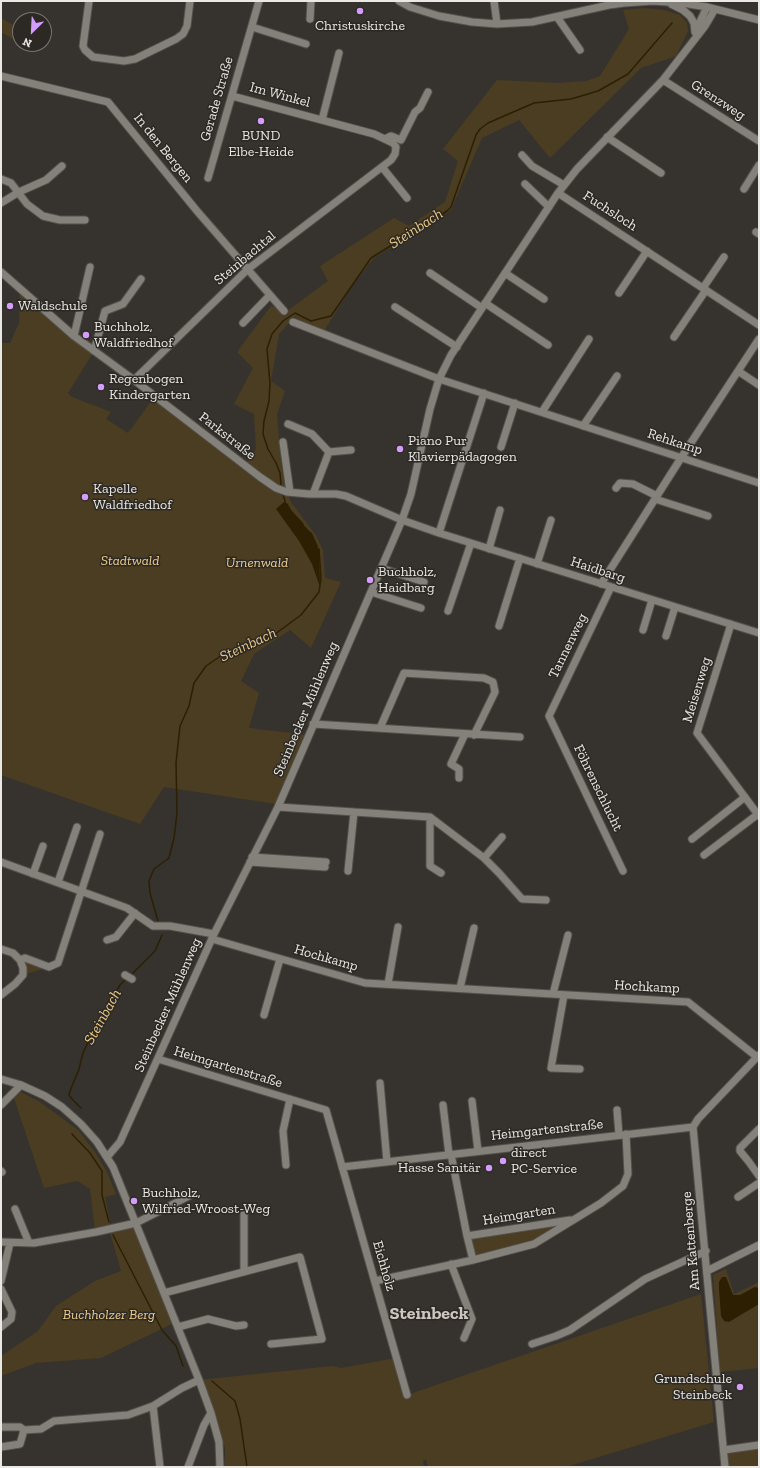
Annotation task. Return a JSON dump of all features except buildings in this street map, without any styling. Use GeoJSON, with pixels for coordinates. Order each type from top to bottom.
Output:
{"type":"FeatureCollection","features":[{"type":"Feature","properties":{"kind":"street"},"geometry":{"type":"LineString","coordinates":[[89,1],[83,46],[85,50],[93,57],[124,61],[135,59],[176,39],[183,34],[186,26],[190,1]]}},
{"type":"Feature","properties":{"kind":"street","name":"Gerade Straße"},"geometry":{"type":"LineString","coordinates":[[208,178],[259,1]]}},
{"type":"Feature","properties":{"kind":"street"},"geometry":{"type":"LineString","coordinates":[[310,19],[311,1]]}},
{"type":"Feature","properties":{"kind":"street"},"geometry":{"type":"LineString","coordinates":[[399,1],[422,11],[439,16],[466,21],[497,24],[532,22],[624,3],[652,1],[707,7],[759,20]]}},
{"type":"Feature","properties":{"kind":"street"},"geometry":{"type":"LineString","coordinates":[[494,1],[497,24]]}},
{"type":"Feature","properties":{"kind":"street"},"geometry":{"type":"LineString","coordinates":[[668,2],[683,10],[690,16],[694,23],[695,32]]}},
{"type":"Feature","properties":{"kind":"street","name":"Steinbecker Mühlenweg"},"geometry":{"type":"LineString","coordinates":[[690,46],[707,7]]}},
{"type":"Feature","properties":{"kind":"street","name":"Steinbecker Mühlenweg"},"geometry":{"type":"LineString","coordinates":[[107,1157],[120,1142],[213,937],[278,807],[402,520],[411,494],[430,409],[439,379],[457,347],[558,193],[577,169],[663,80],[705,26],[715,9]]}},
{"type":"Feature","properties":{"kind":"street"},"geometry":{"type":"LineString","coordinates":[[557,17],[580,50]]}},
{"type":"Feature","properties":{"kind":"street"},"geometry":{"type":"LineString","coordinates":[[252,27],[306,44]]}},
{"type":"Feature","properties":{"kind":"street","name":"Im Winkel"},"geometry":{"type":"LineString","coordinates":[[322,120],[339,53]]}},
{"type":"Feature","properties":{"kind":"street","name":"In den Bergen"},"geometry":{"type":"LineString","coordinates":[[1,76],[108,102],[197,211],[284,311]]}},
{"type":"Feature","properties":{"kind":"street","name":"Grenzweg"},"geometry":{"type":"LineString","coordinates":[[663,80],[759,141]]}},
{"type":"Feature","properties":{"kind":"street"},"geometry":{"type":"LineString","coordinates":[[385,139],[391,136],[401,140],[415,112],[420,108],[428,92]]}},
{"type":"Feature","properties":{"kind":"street","name":"Im Winkel"},"geometry":{"type":"LineString","coordinates":[[232,96],[374,134],[385,139]]}},
{"type":"Feature","properties":{"kind":"street"},"geometry":{"type":"LineString","coordinates":[[607,138],[661,173]]}},
{"type":"Feature","properties":{"kind":"street","name":"Steinbachtal"},"geometry":{"type":"LineString","coordinates":[[134,380],[248,269],[391,160],[396,148],[393,143],[385,139]]}},
{"type":"Feature","properties":{"kind":"street"},"geometry":{"type":"LineString","coordinates":[[522,155],[532,166],[564,185]]}},
{"type":"Feature","properties":{"kind":"street"},"geometry":{"type":"LineString","coordinates":[[1,203],[19,192],[46,180],[62,166]]}},
{"type":"Feature","properties":{"kind":"street"},"geometry":{"type":"LineString","coordinates":[[744,189],[759,166]]}},
{"type":"Feature","properties":{"kind":"street"},"geometry":{"type":"LineString","coordinates":[[382,167],[407,198]]}},
{"type":"Feature","properties":{"kind":"street"},"geometry":{"type":"LineString","coordinates":[[1,179],[11,183],[27,204],[43,216],[60,220],[85,220]]}},
{"type":"Feature","properties":{"kind":"street"},"geometry":{"type":"LineString","coordinates":[[525,184],[549,207]]}},
{"type":"Feature","properties":{"kind":"street","name":"Fuchsloch"},"geometry":{"type":"LineString","coordinates":[[558,193],[759,325]]}},
{"type":"Feature","properties":{"kind":"street"},"geometry":{"type":"LineString","coordinates":[[619,294],[647,251]]}},
{"type":"Feature","properties":{"kind":"street"},"geometry":{"type":"LineString","coordinates":[[674,337],[724,257]]}},
{"type":"Feature","properties":{"kind":"street"},"geometry":{"type":"LineString","coordinates":[[74,336],[90,267]]}},
{"type":"Feature","properties":{"kind":"street","name":"Parkstraße"},"geometry":{"type":"LineString","coordinates":[[1,272],[74,336],[276,488],[290,492],[336,494],[346,496],[402,520]]}},
{"type":"Feature","properties":{"kind":"street"},"geometry":{"type":"LineString","coordinates":[[430,273],[548,345]]}},
{"type":"Feature","properties":{"kind":"street"},"geometry":{"type":"LineString","coordinates":[[505,273],[544,299]]}},
{"type":"Feature","properties":{"kind":"street"},"geometry":{"type":"LineString","coordinates":[[94,351],[105,310],[122,304],[141,278]]}},
{"type":"Feature","properties":{"kind":"street"},"geometry":{"type":"LineString","coordinates":[[243,323],[270,295]]}},
{"type":"Feature","properties":{"kind":"street"},"geometry":{"type":"LineString","coordinates":[[395,307],[457,347]]}},
{"type":"Feature","properties":{"kind":"street"},"geometry":{"type":"LineString","coordinates":[[293,322],[439,379]]}},
{"type":"Feature","properties":{"kind":"street"},"geometry":{"type":"LineString","coordinates":[[542,412],[589,339]]}},
{"type":"Feature","properties":{"kind":"street"},"geometry":{"type":"LineString","coordinates":[[601,584],[759,339]]}},
{"type":"Feature","properties":{"kind":"street"},"geometry":{"type":"LineString","coordinates":[[738,371],[759,385]]}},
{"type":"Feature","properties":{"kind":"street"},"geometry":{"type":"LineString","coordinates":[[583,426],[617,376]]}},
{"type":"Feature","properties":{"kind":"street","name":"Rehkamp"},"geometry":{"type":"LineString","coordinates":[[439,379],[759,484]]}},
{"type":"Feature","properties":{"kind":"street"},"geometry":{"type":"LineString","coordinates":[[439,533],[484,393]]}},
{"type":"Feature","properties":{"kind":"street"},"geometry":{"type":"LineString","coordinates":[[501,448],[515,404]]}},
{"type":"Feature","properties":{"kind":"street"},"geometry":{"type":"LineString","coordinates":[[288,424],[312,434],[329,452]]}},
{"type":"Feature","properties":{"kind":"street"},"geometry":{"type":"LineString","coordinates":[[283,442],[290,492]]}},
{"type":"Feature","properties":{"kind":"street"},"geometry":{"type":"LineString","coordinates":[[329,452],[351,450]]}},
{"type":"Feature","properties":{"kind":"street"},"geometry":{"type":"LineString","coordinates":[[313,494],[329,452]]}},
{"type":"Feature","properties":{"kind":"street"},"geometry":{"type":"LineString","coordinates":[[616,488],[620,484],[633,484],[656,497],[708,516]]}},
{"type":"Feature","properties":{"kind":"street"},"geometry":{"type":"LineString","coordinates":[[488,548],[500,510]]}},
{"type":"Feature","properties":{"kind":"street","name":"Haidbarg"},"geometry":{"type":"LineString","coordinates":[[402,520],[439,533],[759,633]]}},
{"type":"Feature","properties":{"kind":"street"},"geometry":{"type":"LineString","coordinates":[[537,564],[551,520]]}},
{"type":"Feature","properties":{"kind":"street"},"geometry":{"type":"LineString","coordinates":[[448,611],[471,543]]}},
{"type":"Feature","properties":{"kind":"street"},"geometry":{"type":"LineString","coordinates":[[499,626],[520,558]]}},
{"type":"Feature","properties":{"kind":"street"},"geometry":{"type":"LineString","coordinates":[[381,568],[424,582]]}},
{"type":"Feature","properties":{"kind":"street","name":"Tannenweg"},"geometry":{"type":"LineString","coordinates":[[549,716],[611,587]]}},
{"type":"Feature","properties":{"kind":"street"},"geometry":{"type":"LineString","coordinates":[[371,592],[421,608]]}},
{"type":"Feature","properties":{"kind":"street"},"geometry":{"type":"LineString","coordinates":[[643,630],[652,600]]}},
{"type":"Feature","properties":{"kind":"street"},"geometry":{"type":"LineString","coordinates":[[666,636],[675,607]]}},
{"type":"Feature","properties":{"kind":"street","name":"Meisenweg"},"geometry":{"type":"LineString","coordinates":[[704,855],[758,815],[697,733],[731,624]]}},
{"type":"Feature","properties":{"kind":"street"},"geometry":{"type":"LineString","coordinates":[[380,728],[404,673],[484,678],[493,682],[495,692],[474,735]]}},
{"type":"Feature","properties":{"kind":"street","name":"Föhrenschlucht"},"geometry":{"type":"LineString","coordinates":[[549,716],[623,871]]}},
{"type":"Feature","properties":{"kind":"street"},"geometry":{"type":"LineString","coordinates":[[313,724],[520,738]]}},
{"type":"Feature","properties":{"kind":"street"},"geometry":{"type":"LineString","coordinates":[[459,778],[459,768],[451,764],[465,734]]}},
{"type":"Feature","properties":{"kind":"street"},"geometry":{"type":"LineString","coordinates":[[692,839],[745,797]]}},
{"type":"Feature","properties":{"kind":"street"},"geometry":{"type":"LineString","coordinates":[[278,807],[430,816],[484,858],[522,899],[546,900]]}},
{"type":"Feature","properties":{"kind":"street"},"geometry":{"type":"LineString","coordinates":[[348,871],[354,812]]}},
{"type":"Feature","properties":{"kind":"street"},"geometry":{"type":"LineString","coordinates":[[430,816],[430,866],[441,873]]}},
{"type":"Feature","properties":{"kind":"street"},"geometry":{"type":"LineString","coordinates":[[58,882],[77,827]]}},
{"type":"Feature","properties":{"kind":"street"},"geometry":{"type":"LineString","coordinates":[[20,960],[25,958],[49,967],[58,963],[80,891],[100,834]]}},
{"type":"Feature","properties":{"kind":"street"},"geometry":{"type":"LineString","coordinates":[[484,858],[502,837]]}},
{"type":"Feature","properties":{"kind":"street"},"geometry":{"type":"LineString","coordinates":[[33,874],[42,846]]}},
{"type":"Feature","properties":{"kind":"street"},"geometry":{"type":"LineString","coordinates":[[251,859],[325,864]]}},
{"type":"Feature","properties":{"kind":"street","name":"Hochkamp"},"geometry":{"type":"LineString","coordinates":[[1,862],[127,908],[153,926],[170,926],[213,937],[280,959],[365,983],[688,1002],[758,1056]]}},
{"type":"Feature","properties":{"kind":"street"},"geometry":{"type":"LineString","coordinates":[[107,940],[116,937],[135,913]]}},
{"type":"Feature","properties":{"kind":"street"},"geometry":{"type":"LineString","coordinates":[[388,984],[398,927]]}},
{"type":"Feature","properties":{"kind":"street"},"geometry":{"type":"LineString","coordinates":[[460,988],[474,928]]}},
{"type":"Feature","properties":{"kind":"street"},"geometry":{"type":"LineString","coordinates":[[552,994],[568,934]]}},
{"type":"Feature","properties":{"kind":"street"},"geometry":{"type":"LineString","coordinates":[[1,949],[13,953],[20,960],[23,968],[23,975],[16,984],[1,995]]}},
{"type":"Feature","properties":{"kind":"street","name":"Hochkamp"},"geometry":{"type":"LineString","coordinates":[[264,1015],[280,959]]}},
{"type":"Feature","properties":{"kind":"street"},"geometry":{"type":"LineString","coordinates":[[125,975],[132,979]]}},
{"type":"Feature","properties":{"kind":"street"},"geometry":{"type":"LineString","coordinates":[[564,995],[551,1068],[580,1069]]}},
{"type":"Feature","properties":{"kind":"street"},"geometry":{"type":"LineString","coordinates":[[693,1127],[698,1118],[758,1056]]}},
{"type":"Feature","properties":{"kind":"street","name":"Heimgartenstraße"},"geometry":{"type":"LineString","coordinates":[[158,1059],[326,1110],[342,1167],[693,1127]]}},
{"type":"Feature","properties":{"kind":"street"},"geometry":{"type":"LineString","coordinates":[[1,1079],[21,1085],[62,1106],[97,1142],[107,1157],[118,1178],[199,1380],[219,1442],[220,1467]]}},
{"type":"Feature","properties":{"kind":"street"},"geometry":{"type":"LineString","coordinates":[[380,1083],[387,1162]]}},
{"type":"Feature","properties":{"kind":"street"},"geometry":{"type":"LineString","coordinates":[[1,1105],[21,1085]]}},
{"type":"Feature","properties":{"kind":"street","name":"Heimgartenstraße"},"geometry":{"type":"LineString","coordinates":[[286,1165],[284,1131],[290,1099]]}},
{"type":"Feature","properties":{"kind":"street","name":"Heimgartenstraße"},"geometry":{"type":"LineString","coordinates":[[472,1101],[478,1151]]}},
{"type":"Feature","properties":{"kind":"street"},"geometry":{"type":"LineString","coordinates":[[443,1105],[450,1154]]}},
{"type":"Feature","properties":{"kind":"street","name":"Heimgartenstraße"},"geometry":{"type":"LineString","coordinates":[[617,1110],[622,1135]]}},
{"type":"Feature","properties":{"kind":"street","name":"Am Kattenberge"},"geometry":{"type":"LineString","coordinates":[[693,1127],[706,1251],[725,1467]]}},
{"type":"Feature","properties":{"kind":"street"},"geometry":{"type":"LineString","coordinates":[[759,1129],[740,1148],[740,1151],[759,1176]]}},
{"type":"Feature","properties":{"kind":"street","name":"Heimgarten"},"geometry":{"type":"LineString","coordinates":[[375,1281],[473,1260],[534,1244],[601,1203],[623,1186],[628,1174],[622,1135]]}},
{"type":"Feature","properties":{"kind":"street","name":"Heimgarten"},"geometry":{"type":"LineString","coordinates":[[450,1154],[473,1260]]}},
{"type":"Feature","properties":{"kind":"street","name":"Eichholz"},"geometry":{"type":"LineString","coordinates":[[342,1167],[407,1395]]}},
{"type":"Feature","properties":{"kind":"street"},"geometry":{"type":"LineString","coordinates":[[738,1197],[759,1183]]}},
{"type":"Feature","properties":{"kind":"street"},"geometry":{"type":"LineString","coordinates":[[1,1242],[29,1243],[96,1232],[136,1223],[189,1196]]}},
{"type":"Feature","properties":{"kind":"street"},"geometry":{"type":"LineString","coordinates":[[15,1209],[29,1243]]}},
{"type":"Feature","properties":{"kind":"street"},"geometry":{"type":"LineString","coordinates":[[244,1214],[244,1272]]}},
{"type":"Feature","properties":{"kind":"street","name":"Heimgarten"},"geometry":{"type":"LineString","coordinates":[[467,1236],[574,1220]]}},
{"type":"Feature","properties":{"kind":"street"},"geometry":{"type":"LineString","coordinates":[[1,1281],[10,1243]]}},
{"type":"Feature","properties":{"kind":"street"},"geometry":{"type":"LineString","coordinates":[[707,1271],[759,1245]]}},
{"type":"Feature","properties":{"kind":"street"},"geometry":{"type":"LineString","coordinates":[[532,1344],[570,1330],[645,1279],[706,1251]]}},
{"type":"Feature","properties":{"kind":"street"},"geometry":{"type":"LineString","coordinates":[[164,1293],[300,1257],[322,1339],[271,1344]]}},
{"type":"Feature","properties":{"kind":"street"},"geometry":{"type":"LineString","coordinates":[[451,1264],[472,1319],[464,1338]]}},
{"type":"Feature","properties":{"kind":"street"},"geometry":{"type":"LineString","coordinates":[[1,1289],[12,1312],[11,1319],[1,1327]]}},
{"type":"Feature","properties":{"kind":"street"},"geometry":{"type":"LineString","coordinates":[[178,1327],[208,1320],[236,1326],[244,1325]]}},
{"type":"Feature","properties":{"kind":"street"},"geometry":{"type":"LineString","coordinates":[[1,1427],[20,1427],[24,1430],[42,1429],[54,1421],[128,1415],[153,1406],[182,1388],[199,1380]]}},
{"type":"Feature","properties":{"kind":"street"},"geometry":{"type":"LineString","coordinates":[[153,1406],[160,1467]]}},
{"type":"Feature","properties":{"kind":"street"},"geometry":{"type":"LineString","coordinates":[[188,1467],[204,1425],[211,1414]]}},
{"type":"Feature","properties":{"kind":"street"},"geometry":{"type":"LineString","coordinates":[[1,1447],[20,1444],[24,1430]]}},
{"type":"Feature","properties":{"kind":"street"},"geometry":{"type":"LineString","coordinates":[[724,1450],[759,1445]]}},
{"type":"Feature","properties":{"kind":"green space","name":"Stadtwald"},"geometry":{"type":"Polygon","coordinates":[[[644,8],[664,10],[680,15],[687,23],[688,31],[676,56],[641,68],[550,158],[519,120],[482,138],[451,210],[374,258],[354,283],[324,331],[294,317],[279,334],[271,381],[285,391],[277,414],[281,463],[287,492],[291,502],[315,534],[323,550],[325,578],[341,582],[311,648],[290,630],[254,654],[241,681],[259,693],[249,728],[308,735],[276,804],[164,787],[140,824],[1,775],[1,343],[10,343],[19,323],[20,288],[94,351],[68,393],[72,397],[111,412],[106,419],[128,433],[155,396],[245,465],[256,449],[254,414],[234,404],[253,368],[237,352],[271,306],[287,311],[328,281],[320,266],[394,218],[409,226],[445,202],[458,161],[443,149],[497,80],[557,83],[586,81],[600,76],[629,29],[623,10],[644,8]]]}},
{"type":"Feature","properties":{"kind":"green space"},"geometry":{"type":"Polygon","coordinates":[[[1,18],[12,24],[12,38],[1,32],[1,18]]]}},
{"type":"Feature","properties":{"kind":"green space"},"geometry":{"type":"Polygon","coordinates":[[[25,958],[49,967],[23,975],[25,958]]]}},
{"type":"Feature","properties":{"kind":"green space"},"geometry":{"type":"Polygon","coordinates":[[[21,1092],[40,1102],[78,1130],[95,1152],[107,1172],[116,1194],[105,1197],[111,1227],[95,1230],[90,1189],[77,1181],[44,1188],[14,1098],[21,1092]]]}},
{"type":"Feature","properties":{"kind":"green space"},"geometry":{"type":"Polygon","coordinates":[[[574,1219],[534,1244],[473,1260],[467,1236],[574,1219]]]}},
{"type":"Feature","properties":{"kind":"green space","name":"Buchholzer Berg"},"geometry":{"type":"Polygon","coordinates":[[[136,1223],[176,1322],[101,1358],[36,1363],[1,1376],[1,1356],[38,1331],[56,1306],[95,1281],[121,1271],[109,1229],[136,1223]]]}},
{"type":"Feature","properties":{"kind":"green space"},"geometry":{"type":"Polygon","coordinates":[[[726,1269],[734,1294],[759,1282],[759,1368],[720,1372],[713,1275],[726,1269]]]}},
{"type":"Feature","properties":{"kind":"green space"},"geometry":{"type":"Polygon","coordinates":[[[701,1294],[714,1422],[566,1467],[428,1467],[426,1459],[423,1461],[424,1467],[225,1467],[225,1448],[203,1382],[199,1380],[332,1366],[341,1368],[396,1358],[407,1395],[701,1294]]]}},
{"type":"Feature","properties":{"kind":"green space"},"geometry":{"type":"Polygon","coordinates":[[[759,1445],[759,1467],[725,1467],[724,1450],[759,1445]]]}},
{"type":"Feature","properties":{"kind":"shaded area"},"geometry":{"type":"Polygon","coordinates":[[[285,501],[291,511],[312,534],[319,550],[320,587],[312,564],[299,541],[276,509],[285,501]]]}},
{"type":"Feature","properties":{"kind":"shaded area"},"geometry":{"type":"Polygon","coordinates":[[[722,1277],[726,1277],[733,1295],[740,1295],[755,1287],[759,1288],[759,1304],[729,1322],[724,1321],[721,1316],[719,1289],[719,1282],[722,1277]]]}},
{"type":"Feature","properties":{"kind":"waterway","name":"Steinbach"},"geometry":{"type":"LineString","coordinates":[[281,486],[280,473],[268,449],[263,434],[264,421],[269,401],[270,383],[267,349],[272,334],[283,321],[295,313],[311,321],[331,316],[371,258],[447,211],[451,207],[476,135],[480,129],[488,123],[534,103],[571,99],[598,91],[628,74],[672,23]]}},
{"type":"Feature","properties":{"kind":"waterway","name":"Steinbach"},"geometry":{"type":"LineString","coordinates":[[283,495],[285,501]]}},
{"type":"Feature","properties":{"kind":"waterway","name":"Steinbach"},"geometry":{"type":"LineString","coordinates":[[287,504],[291,511],[303,524]]}},
{"type":"Feature","properties":{"kind":"waterway","name":"Steinbach"},"geometry":{"type":"LineString","coordinates":[[311,533],[317,546]]}},
{"type":"Feature","properties":{"kind":"waterway","name":"Steinbach"},"geometry":{"type":"LineString","coordinates":[[158,921],[150,893],[149,881],[154,869],[169,858],[174,838],[177,813],[176,763],[180,726],[189,706],[194,683],[206,666],[225,653],[271,637],[301,615],[319,592],[321,579],[319,549]]}},
{"type":"Feature","properties":{"kind":"waterway","name":"Steinbach"},"geometry":{"type":"LineString","coordinates":[[131,975],[155,951],[162,935]]}},
{"type":"Feature","properties":{"kind":"waterway","name":"Steinbach"},"geometry":{"type":"LineString","coordinates":[[81,1108],[69,1095],[79,1069],[83,1053],[94,1030],[120,985],[126,979]]}},
{"type":"Feature","properties":{"kind":"waterway","name":"Steinbach"},"geometry":{"type":"LineString","coordinates":[[72,1134],[90,1153],[102,1171],[102,1195],[109,1222]]}},
{"type":"Feature","properties":{"kind":"waterway","name":"Steinbach"},"geometry":{"type":"LineString","coordinates":[[113,1235],[162,1330],[176,1346],[183,1366]]}},
{"type":"Feature","properties":{"kind":"waterway","name":"Steinbach"},"geometry":{"type":"LineString","coordinates":[[212,1381],[235,1401],[240,1419],[247,1467]]}},
{"type":"Feature","properties":{"kind":"place","name":"Christuskirche"},"geometry":{"type":"Point","coordinates":[360,11]}},
{"type":"Feature","properties":{"kind":"place","name":"BUND Elbe-Heide"},"geometry":{"type":"Point","coordinates":[261,121]}},
{"type":"Feature","properties":{"kind":"place","name":"Waldschule"},"geometry":{"type":"Point","coordinates":[10,306]}},
{"type":"Feature","properties":{"kind":"place","name":"Buchholz, Waldfriedhof"},"geometry":{"type":"Point","coordinates":[86,335]}},
{"type":"Feature","properties":{"kind":"place","name":"Regenbogen Kindergarten"},"geometry":{"type":"Point","coordinates":[101,387]}},
{"type":"Feature","properties":{"kind":"place","name":"Piano Pur Klavierpädagogen"},"geometry":{"type":"Point","coordinates":[400,449]}},
{"type":"Feature","properties":{"kind":"place","name":"Kapelle Waldfriedhof"},"geometry":{"type":"Point","coordinates":[85,497]}},
{"type":"Feature","properties":{"kind":"place","name":"Buchholz, Haidbarg"},"geometry":{"type":"Point","coordinates":[370,580]}},
{"type":"Feature","properties":{"kind":"place","name":"direct PC-Service"},"geometry":{"type":"Point","coordinates":[503,1161]}},
{"type":"Feature","properties":{"kind":"place","name":"Hasse Sanitär"},"geometry":{"type":"Point","coordinates":[489,1168]}},
{"type":"Feature","properties":{"kind":"place","name":"Buchholz, Wilfried-Wroost-Weg"},"geometry":{"type":"Point","coordinates":[134,1201]}},
{"type":"Feature","properties":{"kind":"place","name":"Grundschule Steinbeck"},"geometry":{"type":"Point","coordinates":[740,1387]}},
{"type":"Feature","properties":{"kind":"district","name":"Steinbeck"},"geometry":{"type":"Point","coordinates":[429,1314]}},
{"type":"Feature","properties":{"kind":"park label","name":"Urnenwald"},"geometry":{"type":"Point","coordinates":[257,563]}}]}
